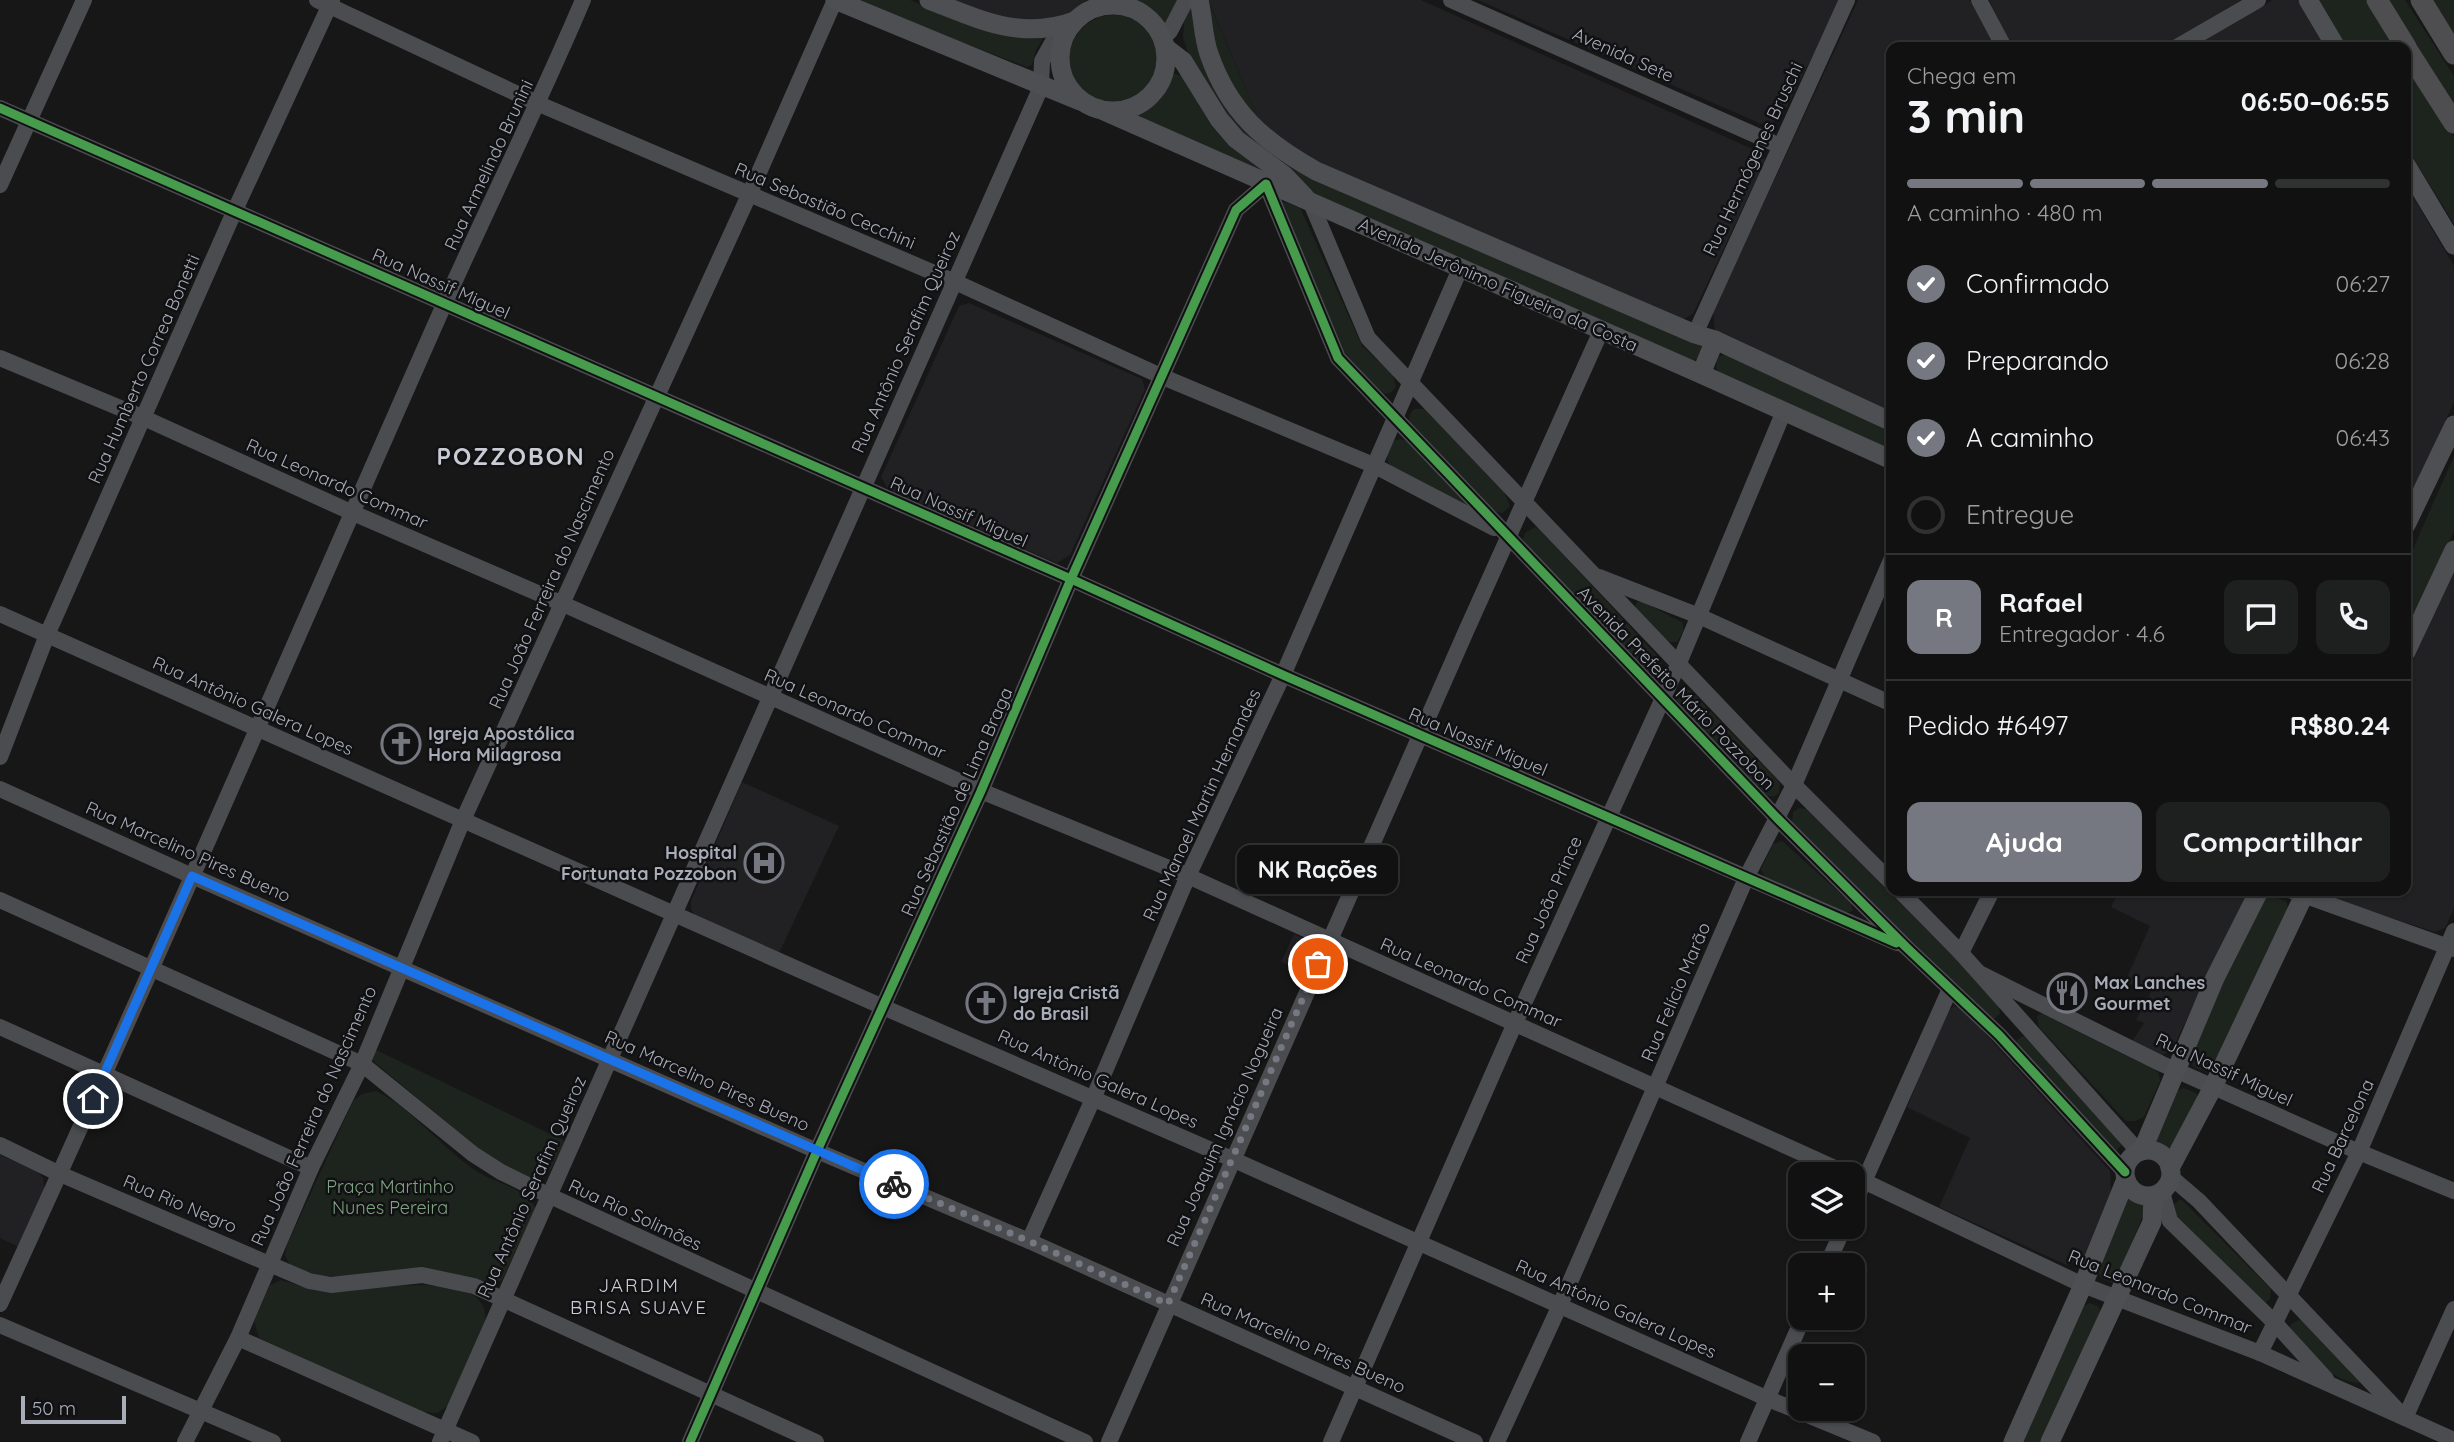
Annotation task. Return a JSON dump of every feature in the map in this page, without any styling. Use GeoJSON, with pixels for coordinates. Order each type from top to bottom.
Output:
{"type":"FeatureCollection","features":[{"type":"Feature","properties":{"kind":"highway"},"geometry":{"type":"LineString","coordinates":[[2377,0],[2403,42]]}},
{"type":"Feature","properties":{"kind":"highway"},"geometry":{"type":"LineString","coordinates":[[2421,0],[2454,54]]}},
{"type":"Feature","properties":{"kind":"highway"},"geometry":{"type":"LineString","coordinates":[[2411,55],[2454,123]]}},
{"type":"Feature","properties":{"kind":"main road"},"geometry":{"type":"LineString","coordinates":[[835,0],[1104,111],[1125,111],[1144,103],[1158,88],[1166,69],[1164,43],[1151,21],[1133,9],[1095,5],[1071,27],[1061,49],[1061,70],[1070,89],[1085,103]]}},
{"type":"Feature","properties":{"kind":"main road"},"geometry":{"type":"LineString","coordinates":[[929,0],[1005,28],[1034,29],[1064,25],[1071,27]]}},
{"type":"Feature","properties":{"kind":"main road","name":"Avenida Jerônimo Figueira da Costa"},"geometry":{"type":"LineString","coordinates":[[1199,0],[1208,53],[1227,93],[1256,130],[1282,152],[1317,172],[1695,334],[1715,340],[1886,419]]}},
{"type":"Feature","properties":{"kind":"main road"},"geometry":{"type":"LineString","coordinates":[[2308,0],[2333,42]]}},
{"type":"Feature","properties":{"kind":"main road","name":"Avenida Prefeito Mário Pozzobon"},"geometry":{"type":"LineString","coordinates":[[1164,43],[1183,61],[1219,119],[1236,139],[1284,175],[1311,202]]}},
{"type":"Feature","properties":{"kind":"main road","name":"Avenida Jerônimo Figueira da Costa"},"geometry":{"type":"LineString","coordinates":[[1104,111],[1886,457]]}},
{"type":"Feature","properties":{"kind":"main road"},"geometry":{"type":"LineString","coordinates":[[2411,173],[2454,245]]}},
{"type":"Feature","properties":{"kind":"main road"},"geometry":{"type":"LineString","coordinates":[[1701,374],[1715,340]]}},
{"type":"Feature","properties":{"kind":"main road"},"geometry":{"type":"LineString","coordinates":[[2411,515],[2452,433]]}},
{"type":"Feature","properties":{"kind":"main road"},"geometry":{"type":"LineString","coordinates":[[2411,639],[2454,550]]}},
{"type":"Feature","properties":{"kind":"main road"},"geometry":{"type":"LineString","coordinates":[[2013,1442],[2084,1285],[2128,1162],[2140,1152],[2215,978],[2256,896]]}},
{"type":"Feature","properties":{"kind":"main road"},"geometry":{"type":"LineString","coordinates":[[2050,1442],[2152,1222],[2164,1183],[2213,1087],[2299,896]]}},
{"type":"Feature","properties":{"kind":"main road"},"geometry":{"type":"LineString","coordinates":[[2140,1152],[2157,1152],[2163,1156],[2164,1183]]}},
{"type":"Feature","properties":{"kind":"main road"},"geometry":{"type":"LineString","coordinates":[[2125,1176],[2129,1187],[2145,1196],[2164,1183]]}},
{"type":"Feature","properties":{"kind":"street"},"geometry":{"type":"LineString","coordinates":[[0,185],[84,0]]}},
{"type":"Feature","properties":{"kind":"street","name":"Rua Armelindo Brunini"},"geometry":{"type":"LineString","coordinates":[[0,1304],[152,968],[445,303],[539,104],[583,0]]}},
{"type":"Feature","properties":{"kind":"street","name":"Rua João Ferreira do Nascimento"},"geometry":{"type":"LineString","coordinates":[[185,1442],[238,1338],[311,1168],[362,1064],[463,820],[749,195],[835,0]]}},
{"type":"Feature","properties":{"kind":"street"},"geometry":{"type":"LineString","coordinates":[[1164,43],[1186,0]]}},
{"type":"Feature","properties":{"kind":"street","name":"Avenida Sete"},"geometry":{"type":"LineString","coordinates":[[1451,0],[1780,146]]}},
{"type":"Feature","properties":{"kind":"street","name":"Rua Hermógenes Bruschi"},"geometry":{"type":"LineString","coordinates":[[1695,334],[1847,0]]}},
{"type":"Feature","properties":{"kind":"street"},"geometry":{"type":"LineString","coordinates":[[1979,0],[2001,42]]}},
{"type":"Feature","properties":{"kind":"street"},"geometry":{"type":"LineString","coordinates":[[2186,42],[2258,0]]}},
{"type":"Feature","properties":{"kind":"street","name":"Rua Sebastião Cecchini"},"geometry":{"type":"LineString","coordinates":[[326,2],[539,104],[953,281],[1163,377],[1373,465],[1509,536]]}},
{"type":"Feature","properties":{"kind":"street","name":"Rua Humberto Correa Bonetti"},"geometry":{"type":"LineString","coordinates":[[0,757],[47,635],[326,2]]}},
{"type":"Feature","properties":{"kind":"street","name":"Rua Antônio Serafim Queiroz"},"geometry":{"type":"LineString","coordinates":[[442,1436],[1041,87],[1042,61],[1047,48],[1056,36],[1071,27]]}},
{"type":"Feature","properties":{"kind":"street","name":"Rua Nassif Miguel"},"geometry":{"type":"LineString","coordinates":[[0,108],[1906,947]]}},
{"type":"Feature","properties":{"kind":"street","name":"Avenida Prefeito Mário Pozzobon"},"geometry":{"type":"LineString","coordinates":[[1266,184],[1338,358],[1777,818],[1999,1035],[2125,1176]]}},
{"type":"Feature","properties":{"kind":"street","name":"Rua Sebastião de Lima Braga"},"geometry":{"type":"LineString","coordinates":[[690,1442],[817,1151],[981,791],[1071,579],[1236,210],[1266,184]]}},
{"type":"Feature","properties":{"kind":"street","name":"Avenida Prefeito Mário Pozzobon"},"geometry":{"type":"LineString","coordinates":[[1311,202],[1367,338],[1794,785],[1886,877]]}},
{"type":"Feature","properties":{"kind":"street","name":"Rua Manoel Martin Hernandes"},"geometry":{"type":"LineString","coordinates":[[1029,1241],[1188,876],[1283,675],[1460,269]]}},
{"type":"Feature","properties":{"kind":"street","name":"Rua Joaquim Ignácio Nogueira"},"geometry":{"type":"LineString","coordinates":[[1109,1442],[1232,1159],[1601,331]]}},
{"type":"Feature","properties":{"kind":"street","name":"Rua Leonardo Commar"},"geometry":{"type":"LineString","coordinates":[[0,358],[144,418],[981,791],[1188,876],[1821,1162]]}},
{"type":"Feature","properties":{"kind":"street","name":"Rua João Prince"},"geometry":{"type":"LineString","coordinates":[[1331,1442],[1515,1023],[1679,663],[1784,411]]}},
{"type":"Feature","properties":{"kind":"street","name":"Rua Felício Marão"},"geometry":{"type":"LineString","coordinates":[[1497,1442],[1560,1305],[1747,876],[1794,785],[1886,572]]}},
{"type":"Feature","properties":{"kind":"street"},"geometry":{"type":"LineString","coordinates":[[1593,575],[1699,616],[1886,701]]}},
{"type":"Feature","properties":{"kind":"street","name":"Rua Antônio Galera Lopes"},"geometry":{"type":"LineString","coordinates":[[0,614],[1766,1398],[1873,1442]]}},
{"type":"Feature","properties":{"kind":"street","name":"Rua Marcelino Pires Bueno"},"geometry":{"type":"LineString","coordinates":[[0,789],[817,1151],[1029,1241],[1475,1442]]}},
{"type":"Feature","properties":{"kind":"street"},"geometry":{"type":"LineString","coordinates":[[1905,896],[1981,974],[2140,1152]]}},
{"type":"Feature","properties":{"kind":"street"},"geometry":{"type":"LineString","coordinates":[[1961,953],[1990,896]]}},
{"type":"Feature","properties":{"kind":"street"},"geometry":{"type":"LineString","coordinates":[[2313,896],[2452,942]]}},
{"type":"Feature","properties":{"kind":"street","name":"Rua Rio Solimões"},"geometry":{"type":"LineString","coordinates":[[0,900],[362,1064],[473,1154],[501,1172],[757,1293],[1085,1442]]}},
{"type":"Feature","properties":{"kind":"street","name":"Rua Barcelona"},"geometry":{"type":"LineString","coordinates":[[2260,1353],[2359,1152],[2452,942]]}},
{"type":"Feature","properties":{"kind":"street","name":"Rua Nassif Miguel"},"geometry":{"type":"LineString","coordinates":[[1981,974],[2213,1087],[2454,1191]]}},
{"type":"Feature","properties":{"kind":"street"},"geometry":{"type":"LineString","coordinates":[[1865,1166],[1950,989]]}},
{"type":"Feature","properties":{"kind":"street"},"geometry":{"type":"LineString","coordinates":[[1999,1035],[2031,998]]}},
{"type":"Feature","properties":{"kind":"street"},"geometry":{"type":"LineString","coordinates":[[0,1027],[311,1168]]}},
{"type":"Feature","properties":{"kind":"street","name":"Rua Rio Negro"},"geometry":{"type":"LineString","coordinates":[[0,1145],[60,1174],[309,1281],[331,1285],[422,1275],[474,1286],[817,1442]]}},
{"type":"Feature","properties":{"kind":"street","name":"Rua Leonardo Commar"},"geometry":{"type":"LineString","coordinates":[[1865,1182],[2084,1285],[2260,1353],[2454,1440]]}},
{"type":"Feature","properties":{"kind":"street"},"geometry":{"type":"LineString","coordinates":[[2331,1384],[2275,1323],[2169,1222],[2164,1183],[2187,1189],[2405,1418],[2454,1309]]}},
{"type":"Feature","properties":{"kind":"street"},"geometry":{"type":"LineString","coordinates":[[0,1325],[273,1442]]}},
{"type":"Feature","properties":{"kind":"street"},"geometry":{"type":"LineString","coordinates":[[1748,1442],[1797,1330]]}},
{"type":"Feature","properties":{"kind":"street"},"geometry":{"type":"LineString","coordinates":[[238,1338],[442,1436],[472,1442]]}},
{"type":"Feature","properties":{"kind":"shaded area"},"geometry":{"type":"Polygon","coordinates":[[[945,0],[1086,0],[1067,18],[1020,26],[945,0]]]}},
{"type":"Feature","properties":{"kind":"shaded area"},"geometry":{"type":"Polygon","coordinates":[[[1208,0],[1421,0],[1759,152],[1765,161],[1693,314],[1683,319],[1320,167],[1263,129],[1208,0]]]}},
{"type":"Feature","properties":{"kind":"shaded area"},"geometry":{"type":"Polygon","coordinates":[[[1478,0],[1838,0],[1839,4],[1781,118],[1766,126],[1478,0]]]}},
{"type":"Feature","properties":{"kind":"shaded area"},"geometry":{"type":"Polygon","coordinates":[[[1858,0],[1970,0],[1992,42],[1886,42],[1886,409],[1715,333],[1713,312],[1858,0]]]}},
{"type":"Feature","properties":{"kind":"shaded area"},"geometry":{"type":"Polygon","coordinates":[[[1989,0],[2241,0],[2170,42],[2010,42],[1989,0]]]}},
{"type":"Feature","properties":{"kind":"shaded area"},"geometry":{"type":"Polygon","coordinates":[[[2273,0],[2297,0],[2322,42],[2198,42],[2273,0]]]}},
{"type":"Feature","properties":{"kind":"shaded area"},"geometry":{"type":"Polygon","coordinates":[[[2411,193],[2454,266],[2454,402],[2411,498],[2411,193]]]}},
{"type":"Feature","properties":{"kind":"shaded area"},"geometry":{"type":"Polygon","coordinates":[[[969,303],[1142,379],[1145,389],[1070,555],[1057,563],[888,489],[881,477],[959,306],[969,303]]]}},
{"type":"Feature","properties":{"kind":"shaded area"},"geometry":{"type":"Polygon","coordinates":[[[2454,571],[2454,908],[2445,928],[2435,932],[2324,896],[2411,896],[2411,664],[2454,571]]]}},
{"type":"Feature","properties":{"kind":"shaded area","name":"Hospital Fortunata Pozzobon"},"geometry":{"type":"Polygon","coordinates":[[[742,782],[839,826],[779,953],[695,916],[691,909],[691,901],[742,782]]]}},
{"type":"Feature","properties":{"kind":"shaded area"},"geometry":{"type":"Polygon","coordinates":[[[2116,896],[2246,896],[2171,1052],[2158,1056],[2131,1043],[2144,1023],[2136,1020],[2151,992],[2125,982],[2150,926],[2111,907],[2116,896]]]}},
{"type":"Feature","properties":{"kind":"shaded area"},"geometry":{"type":"Polygon","coordinates":[[[1294,934],[1309,941],[1313,948],[1303,971],[1281,962],[1294,934]]]}},
{"type":"Feature","properties":{"kind":"shaded area"},"geometry":{"type":"Polygon","coordinates":[[[1954,1006],[1963,1009],[2110,1171],[2111,1191],[2083,1259],[2067,1265],[1939,1207],[1970,1138],[1907,1107],[1947,1012],[1954,1006]]]}},
{"type":"Feature","properties":{"kind":"shaded area"},"geometry":{"type":"Polygon","coordinates":[[[0,1155],[37,1171],[43,1178],[45,1191],[19,1247],[0,1238],[0,1155]]]}},
{"type":"Feature","properties":{"kind":"green space"},"geometry":{"type":"Polygon","coordinates":[[[855,0],[910,0],[989,32],[1041,34],[1043,38],[1032,65],[1027,67],[855,0]]]}},
{"type":"Feature","properties":{"kind":"green space"},"geometry":{"type":"Polygon","coordinates":[[[1110,0],[1178,0],[1166,22],[1161,25],[1151,13],[1137,4],[1110,0]]]}},
{"type":"Feature","properties":{"kind":"green space"},"geometry":{"type":"Polygon","coordinates":[[[2317,0],[2367,0],[2394,42],[2343,42],[2317,0]]]}},
{"type":"Feature","properties":{"kind":"green space"},"geometry":{"type":"Polygon","coordinates":[[[2383,0],[2405,0],[2454,76],[2454,112],[2411,42],[2383,0]]]}},
{"type":"Feature","properties":{"kind":"green space"},"geometry":{"type":"Polygon","coordinates":[[[2433,0],[2454,0],[2454,35],[2433,0]]]}},
{"type":"Feature","properties":{"kind":"green space"},"geometry":{"type":"Polygon","coordinates":[[[1208,1],[1263,129],[1228,79],[1210,36],[1208,1]]]}},
{"type":"Feature","properties":{"kind":"green space"},"geometry":{"type":"Polygon","coordinates":[[[1192,5],[1254,136],[1703,346],[1699,359],[1687,361],[1315,199],[1238,133],[1188,53],[1183,38],[1184,24],[1185,16],[1192,5]]]}},
{"type":"Feature","properties":{"kind":"green space"},"geometry":{"type":"Polygon","coordinates":[[[1114,15],[1131,19],[1146,28],[1155,43],[1159,60],[1155,77],[1146,92],[1131,101],[1114,105],[1097,101],[1082,92],[1073,77],[1069,60],[1073,43],[1082,28],[1097,19],[1114,15]]]}},
{"type":"Feature","properties":{"kind":"green space"},"geometry":{"type":"Polygon","coordinates":[[[2411,70],[2454,137],[2454,224],[2411,154],[2411,70]]]}},
{"type":"Feature","properties":{"kind":"green space"},"geometry":{"type":"Polygon","coordinates":[[[1171,75],[1182,76],[1276,177],[1135,116],[1158,100],[1171,75]]]}},
{"type":"Feature","properties":{"kind":"green space"},"geometry":{"type":"Polygon","coordinates":[[[1281,201],[1300,208],[1362,346],[1393,375],[1396,387],[1390,393],[1385,394],[1378,390],[1340,347],[1281,201]]]}},
{"type":"Feature","properties":{"kind":"green space"},"geometry":{"type":"Polygon","coordinates":[[[1730,353],[1886,425],[1886,452],[1720,375],[1716,367],[1718,357],[1730,353]]]}},
{"type":"Feature","properties":{"kind":"green space"},"geometry":{"type":"Polygon","coordinates":[[[1414,409],[1426,409],[1504,492],[1510,506],[1503,513],[1490,506],[1409,422],[1414,409]]]}},
{"type":"Feature","properties":{"kind":"green space"},"geometry":{"type":"Polygon","coordinates":[[[1393,441],[1407,441],[1471,505],[1391,467],[1388,451],[1393,441]]]}},
{"type":"Feature","properties":{"kind":"green space"},"geometry":{"type":"Polygon","coordinates":[[[2454,456],[2454,531],[2411,627],[2411,554],[2454,456]]]}},
{"type":"Feature","properties":{"kind":"green space"},"geometry":{"type":"Polygon","coordinates":[[[1535,527],[1659,658],[1662,663],[1661,670],[1656,674],[1645,669],[1526,546],[1523,539],[1525,533],[1535,527]]]}},
{"type":"Feature","properties":{"kind":"green space"},"geometry":{"type":"Polygon","coordinates":[[[1637,602],[1643,602],[1683,623],[1683,632],[1677,642],[1668,642],[1635,607],[1637,602]]]}},
{"type":"Feature","properties":{"kind":"green space"},"geometry":{"type":"Polygon","coordinates":[[[1682,687],[1691,691],[1780,783],[1779,793],[1773,797],[1766,795],[1678,705],[1677,695],[1682,687]]]}},
{"type":"Feature","properties":{"kind":"green space"},"geometry":{"type":"Polygon","coordinates":[[[1799,808],[1806,809],[1886,889],[1886,896],[1893,896],[1998,1001],[2000,1014],[1994,1019],[1989,1017],[1792,823],[1793,812],[1799,808]]]}},
{"type":"Feature","properties":{"kind":"green space"},"geometry":{"type":"Polygon","coordinates":[[[1782,841],[1851,903],[1853,910],[1845,914],[1765,877],[1761,869],[1773,844],[1782,841]]]}},
{"type":"Feature","properties":{"kind":"green space"},"geometry":{"type":"Polygon","coordinates":[[[2271,896],[2286,901],[2289,910],[2215,1066],[2207,1072],[2193,1067],[2191,1058],[2222,980],[2263,899],[2271,896]]]}},
{"type":"Feature","properties":{"kind":"green space"},"geometry":{"type":"Polygon","coordinates":[[[2044,1012],[2152,1067],[2159,1074],[2160,1081],[2144,1117],[2126,1121],[2039,1027],[2037,1016],[2044,1012]]]}},
{"type":"Feature","properties":{"kind":"green space"},"geometry":{"type":"Polygon","coordinates":[[[2025,1035],[2123,1143],[2117,1150],[2111,1150],[2016,1045],[2017,1040],[2025,1035]]]}},
{"type":"Feature","properties":{"kind":"green space"},"geometry":{"type":"Polygon","coordinates":[[[374,1049],[565,1141],[551,1169],[540,1179],[528,1178],[487,1156],[373,1061],[374,1049]]]}},
{"type":"Feature","properties":{"kind":"green space"},"geometry":{"type":"Polygon","coordinates":[[[2184,1088],[2196,1093],[2200,1101],[2171,1156],[2160,1145],[2153,1143],[2177,1091],[2184,1088]]]}},
{"type":"Feature","properties":{"kind":"green space","name":"Praça Martinho Nunes Pereira"},"geometry":{"type":"Polygon","coordinates":[[[376,1091],[402,1107],[465,1163],[518,1191],[536,1209],[502,1280],[491,1285],[430,1269],[324,1276],[291,1268],[285,1255],[287,1245],[353,1101],[362,1094],[376,1091]]]}},
{"type":"Feature","properties":{"kind":"green space"},"geometry":{"type":"Polygon","coordinates":[[[2129,1193],[2148,1202],[2118,1279],[2112,1283],[2101,1278],[2098,1271],[2129,1193]]]}},
{"type":"Feature","properties":{"kind":"green space"},"geometry":{"type":"Polygon","coordinates":[[[2179,1200],[2271,1289],[2270,1299],[2260,1302],[2174,1216],[2172,1206],[2179,1200]]]}},
{"type":"Feature","properties":{"kind":"green space"},"geometry":{"type":"Polygon","coordinates":[[[281,1280],[327,1292],[424,1285],[449,1287],[469,1293],[482,1304],[485,1322],[448,1406],[437,1413],[420,1412],[259,1338],[254,1321],[270,1285],[281,1280]]]}},
{"type":"Feature","properties":{"kind":"green space"},"geometry":{"type":"Polygon","coordinates":[[[2090,1303],[2099,1307],[2101,1314],[2043,1442],[2020,1442],[2083,1306],[2090,1303]]]}},
{"type":"Feature","properties":{"kind":"green space"},"geometry":{"type":"Polygon","coordinates":[[[2299,1320],[2305,1321],[2362,1378],[2360,1383],[2349,1382],[2320,1364],[2290,1329],[2291,1324],[2299,1320]]]}},
{"type":"Feature","properties":{"kind":"cycle path"},"geometry":{"type":"LineString","coordinates":[[0,108],[1896,943]]}},
{"type":"Feature","properties":{"kind":"cycle path"},"geometry":{"type":"LineString","coordinates":[[690,1442],[817,1151],[981,791],[1071,579],[1236,210],[1266,184],[1338,358],[1777,818],[1999,1035],[2125,1172]]}},
{"type":"Feature","properties":{"kind":"way so far"},"geometry":{"type":"LineString","coordinates":[[894,1184],[1168,1304],[1318,964]]}},
{"type":"Feature","properties":{"kind":"place","name":"Igreja Apostólica Hora Milagrosa"},"geometry":{"type":"Point","coordinates":[401,744]}},
{"type":"Feature","properties":{"kind":"place","name":"Hospital Fortunata Pozzobon"},"geometry":{"type":"Point","coordinates":[764,863]}},
{"type":"Feature","properties":{"kind":"place","name":"NK Rações"},"geometry":{"type":"Point","coordinates":[1318,964]}},
{"type":"Feature","properties":{"kind":"place","name":"Max Lanches Gourmet"},"geometry":{"type":"Point","coordinates":[2067,993]}},
{"type":"Feature","properties":{"kind":"place","name":"Igreja Cristã do Brasil"},"geometry":{"type":"Point","coordinates":[986,1003]}},
{"type":"Feature","properties":{"kind":"district","name":"POZZOBON"},"geometry":{"type":"Point","coordinates":[511,457]}},
{"type":"Feature","properties":{"kind":"district","name":"JARDIM BRISA SUAVE"},"geometry":{"type":"Point","coordinates":[639,1296]}},
{"type":"Feature","properties":{"kind":"route"},"geometry":{"type":"LineString","coordinates":[[93,1099],[192,876],[894,1184]]}}]}
